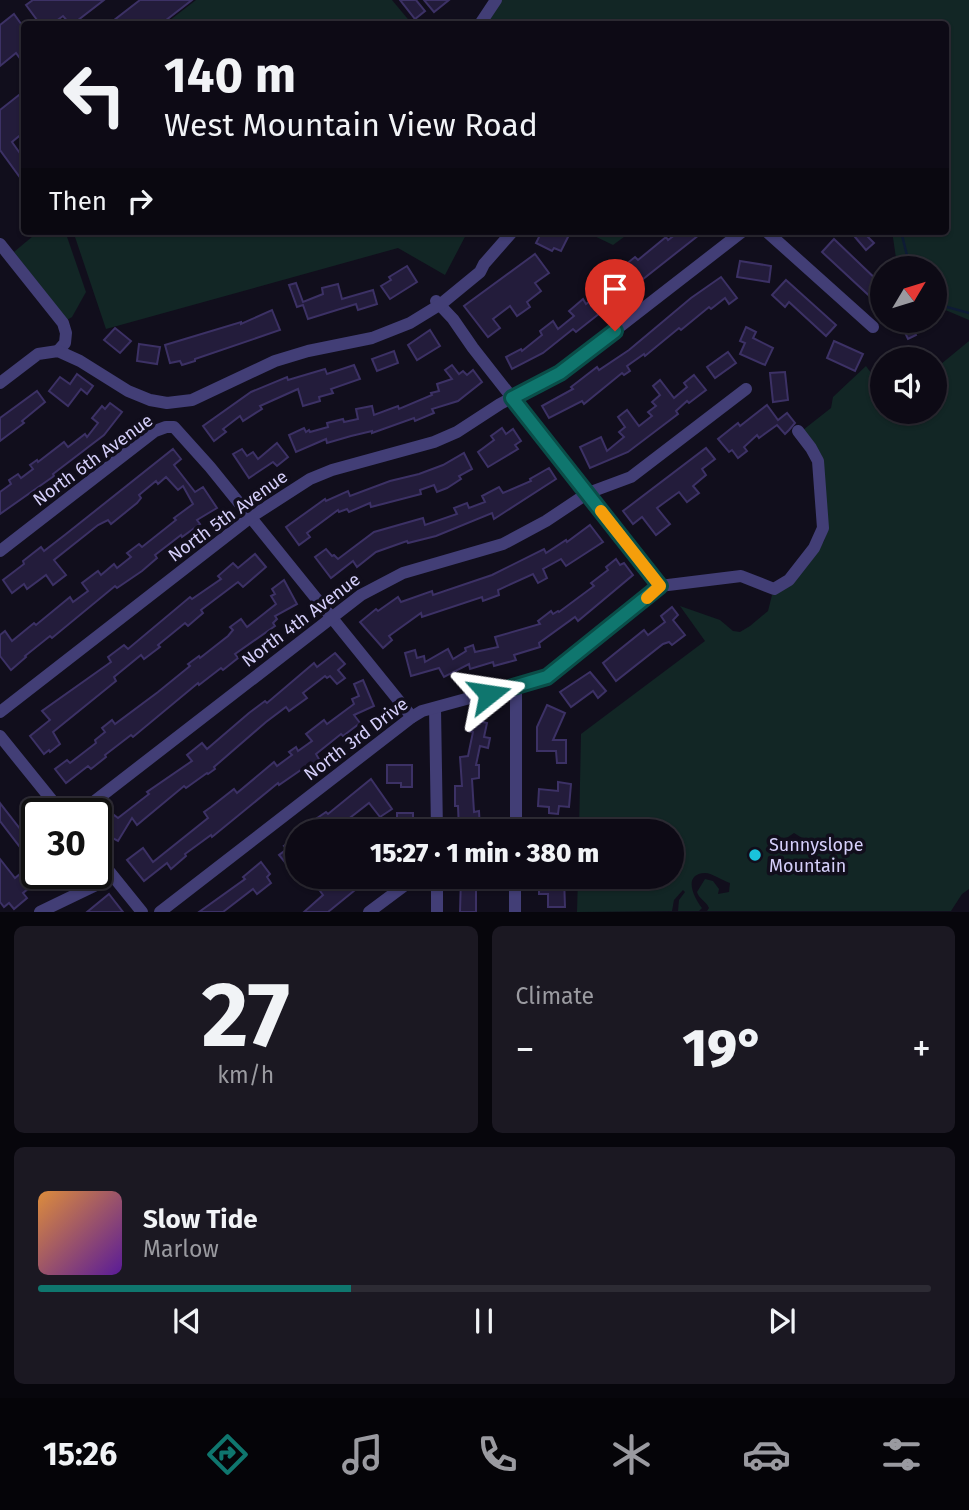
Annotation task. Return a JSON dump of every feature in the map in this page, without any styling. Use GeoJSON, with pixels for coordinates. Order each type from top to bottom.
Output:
{"type":"FeatureCollection","features":[{"type":"Feature","properties":{"kind":"street"},"geometry":{"type":"LineString","coordinates":[[482,21],[496,0]]}},
{"type":"Feature","properties":{"kind":"street"},"geometry":{"type":"LineString","coordinates":[[0,383],[38,354],[58,351],[74,357],[128,391],[150,400],[182,402],[204,396],[243,374],[275,361],[308,351],[372,338],[401,325],[406,317],[437,302],[480,272],[509,235]]}},
{"type":"Feature","properties":{"kind":"street","name":"North 5th Avenue"},"geometry":{"type":"LineString","coordinates":[[0,712],[251,517],[310,479],[332,470],[434,442],[457,432],[500,404],[560,373],[738,235]]}},
{"type":"Feature","properties":{"kind":"street"},"geometry":{"type":"LineString","coordinates":[[770,235],[870,324]]}},
{"type":"Feature","properties":{"kind":"street"},"geometry":{"type":"LineString","coordinates":[[0,244],[55,314],[58,351]]}},
{"type":"Feature","properties":{"kind":"street"},"geometry":{"type":"LineString","coordinates":[[437,302],[660,586],[741,576],[774,589],[789,580],[814,548],[822,528],[818,461],[798,431]]}},
{"type":"Feature","properties":{"kind":"street","name":"North 4th Avenue"},"geometry":{"type":"LineString","coordinates":[[99,798],[331,617],[383,582],[403,573],[503,544],[588,493],[618,483],[642,470],[746,389]]}},
{"type":"Feature","properties":{"kind":"street","name":"North 6th Avenue"},"geometry":{"type":"LineString","coordinates":[[0,551],[155,431],[166,427],[174,427],[185,437],[251,517]]}},
{"type":"Feature","properties":{"kind":"street"},"geometry":{"type":"LineString","coordinates":[[251,517],[412,717]]}},
{"type":"Feature","properties":{"kind":"street","name":"North 3rd Drive"},"geometry":{"type":"LineString","coordinates":[[160,912],[412,717],[547,677],[660,586]]}},
{"type":"Feature","properties":{"kind":"street"},"geometry":{"type":"LineString","coordinates":[[516,687],[516,819]]}},
{"type":"Feature","properties":{"kind":"street"},"geometry":{"type":"LineString","coordinates":[[435,708],[437,819]]}},
{"type":"Feature","properties":{"kind":"street"},"geometry":{"type":"LineString","coordinates":[[0,736],[50,798]]}},
{"type":"Feature","properties":{"kind":"street"},"geometry":{"type":"LineString","coordinates":[[112,875],[142,912]]}},
{"type":"Feature","properties":{"kind":"street"},"geometry":{"type":"LineString","coordinates":[[40,912],[87,889]]}},
{"type":"Feature","properties":{"kind":"street"},"geometry":{"type":"LineString","coordinates":[[369,912],[400,889]]}},
{"type":"Feature","properties":{"kind":"street"},"geometry":{"type":"LineString","coordinates":[[437,889],[437,912]]}},
{"type":"Feature","properties":{"kind":"street"},"geometry":{"type":"LineString","coordinates":[[515,912],[516,889]]}},
{"type":"Feature","properties":{"kind":"green space"},"geometry":{"type":"Polygon","coordinates":[[[196,0],[392,0],[410,21],[169,21],[196,0]]]}},
{"type":"Feature","properties":{"kind":"green space"},"geometry":{"type":"Polygon","coordinates":[[[502,0],[969,0],[969,320],[947,311],[947,256],[896,256],[893,235],[949,235],[949,21],[489,21],[502,0]]]}},
{"type":"Feature","properties":{"kind":"green space"},"geometry":{"type":"Polygon","coordinates":[[[34,235],[66,235],[86,292],[72,317],[67,320],[14,252],[34,235]]]}},
{"type":"Feature","properties":{"kind":"green space"},"geometry":{"type":"Polygon","coordinates":[[[74,235],[466,235],[445,275],[398,248],[106,329],[74,235]]]}},
{"type":"Feature","properties":{"kind":"green space"},"geometry":{"type":"Polygon","coordinates":[[[592,235],[627,235],[613,245],[592,235]]]}},
{"type":"Feature","properties":{"kind":"green space"},"geometry":{"type":"Polygon","coordinates":[[[969,341],[969,889],[962,894],[951,911],[707,911],[709,908],[697,892],[705,879],[713,881],[719,889],[718,894],[729,892],[730,883],[705,873],[698,874],[692,882],[693,893],[702,908],[699,911],[678,911],[679,900],[685,892],[683,890],[674,900],[672,911],[577,912],[578,889],[684,889],[684,819],[579,819],[581,734],[705,641],[680,606],[720,620],[733,631],[740,632],[768,611],[772,595],[790,586],[824,541],[828,528],[823,462],[803,430],[831,408],[833,397],[866,366],[870,372],[870,424],[947,424],[947,359],[969,341]],[[794,833],[785,839],[801,851],[813,851],[815,846],[794,833]]]}},
{"type":"Feature","properties":{"kind":"building"},"geometry":{"type":"Polygon","coordinates":[[[33,0],[104,0],[77,21],[67,21],[63,16],[56,21],[36,21],[26,5],[33,0]]]}},
{"type":"Feature","properties":{"kind":"building"},"geometry":{"type":"Polygon","coordinates":[[[140,0],[192,0],[165,21],[113,21],[140,0]]]}},
{"type":"Feature","properties":{"kind":"building"},"geometry":{"type":"Polygon","coordinates":[[[400,0],[416,0],[425,11],[415,19],[400,0]]]}},
{"type":"Feature","properties":{"kind":"building"},"geometry":{"type":"Polygon","coordinates":[[[424,0],[449,0],[434,12],[424,0]]]}},
{"type":"Feature","properties":{"kind":"building"},"geometry":{"type":"Polygon","coordinates":[[[14,14],[21,24],[21,60],[16,53],[0,66],[0,25],[14,14]]]}},
{"type":"Feature","properties":{"kind":"building"},"geometry":{"type":"Polygon","coordinates":[[[21,93],[21,134],[12,142],[21,155],[21,179],[0,150],[0,110],[21,93]]]}},
{"type":"Feature","properties":{"kind":"building"},"geometry":{"type":"Polygon","coordinates":[[[540,235],[569,235],[561,251],[554,248],[552,251],[536,243],[540,235]]]}},
{"type":"Feature","properties":{"kind":"building"},"geometry":{"type":"Polygon","coordinates":[[[675,235],[699,235],[576,332],[573,329],[543,353],[512,369],[506,357],[521,349],[522,351],[542,335],[540,331],[553,321],[558,329],[574,316],[569,311],[583,299],[586,304],[601,293],[599,290],[622,273],[619,270],[635,257],[638,260],[666,237],[668,240],[675,235]]]}},
{"type":"Feature","properties":{"kind":"building"},"geometry":{"type":"Polygon","coordinates":[[[866,235],[874,243],[866,250],[855,237],[866,235]]]}},
{"type":"Feature","properties":{"kind":"building"},"geometry":{"type":"Polygon","coordinates":[[[834,239],[870,274],[870,296],[822,252],[834,239]]]}},
{"type":"Feature","properties":{"kind":"building"},"geometry":{"type":"Polygon","coordinates":[[[535,254],[549,273],[535,283],[541,291],[527,302],[530,307],[517,316],[510,306],[493,319],[500,328],[488,337],[464,306],[535,254]]]}},
{"type":"Feature","properties":{"kind":"building"},"geometry":{"type":"Polygon","coordinates":[[[740,261],[771,266],[769,282],[737,277],[740,261]]]}},
{"type":"Feature","properties":{"kind":"building"},"geometry":{"type":"Polygon","coordinates":[[[407,266],[417,282],[390,299],[381,286],[391,280],[389,277],[407,266]]]}},
{"type":"Feature","properties":{"kind":"building"},"geometry":{"type":"Polygon","coordinates":[[[721,277],[737,298],[729,304],[725,298],[711,309],[709,307],[645,356],[644,354],[627,366],[630,371],[624,375],[622,373],[584,404],[582,401],[549,418],[542,406],[573,389],[571,387],[597,367],[599,370],[629,350],[691,298],[721,277]]]}},
{"type":"Feature","properties":{"kind":"building"},"geometry":{"type":"Polygon","coordinates":[[[786,280],[836,325],[826,336],[789,302],[785,307],[772,295],[786,280]]]}},
{"type":"Feature","properties":{"kind":"building"},"geometry":{"type":"Polygon","coordinates":[[[296,283],[303,302],[323,294],[322,288],[338,284],[342,299],[373,290],[377,304],[358,310],[356,304],[308,319],[303,305],[297,307],[289,285],[296,283]]]}},
{"type":"Feature","properties":{"kind":"building"},"geometry":{"type":"Polygon","coordinates":[[[272,310],[280,330],[182,365],[180,361],[170,363],[165,345],[241,324],[272,310]]]}},
{"type":"Feature","properties":{"kind":"building"},"geometry":{"type":"Polygon","coordinates":[[[746,327],[756,332],[753,338],[773,348],[765,365],[740,354],[745,343],[740,341],[746,327]]]}},
{"type":"Feature","properties":{"kind":"building"},"geometry":{"type":"Polygon","coordinates":[[[115,328],[131,341],[120,353],[104,340],[115,328]]]}},
{"type":"Feature","properties":{"kind":"building"},"geometry":{"type":"Polygon","coordinates":[[[430,330],[440,346],[417,360],[408,345],[430,330]]]}},
{"type":"Feature","properties":{"kind":"building"},"geometry":{"type":"Polygon","coordinates":[[[905,333],[915,333],[916,335],[908,339],[905,333]]]}},
{"type":"Feature","properties":{"kind":"building"},"geometry":{"type":"Polygon","coordinates":[[[834,341],[863,354],[855,371],[827,358],[834,341]]]}},
{"type":"Feature","properties":{"kind":"building"},"geometry":{"type":"Polygon","coordinates":[[[139,344],[160,347],[157,364],[137,361],[139,344]]]}},
{"type":"Feature","properties":{"kind":"building"},"geometry":{"type":"Polygon","coordinates":[[[394,351],[398,363],[377,371],[372,359],[394,351]]]}},
{"type":"Feature","properties":{"kind":"building"},"geometry":{"type":"Polygon","coordinates":[[[728,352],[736,363],[715,378],[707,367],[728,352]]]}},
{"type":"Feature","properties":{"kind":"building"},"geometry":{"type":"Polygon","coordinates":[[[354,365],[360,379],[331,389],[333,393],[319,397],[320,401],[303,406],[298,389],[260,406],[262,409],[243,421],[240,416],[223,429],[226,432],[214,441],[203,426],[251,392],[287,377],[288,380],[325,369],[327,374],[354,365]]]}},
{"type":"Feature","properties":{"kind":"building"},"geometry":{"type":"Polygon","coordinates":[[[452,365],[459,374],[463,371],[467,375],[473,370],[482,382],[458,401],[432,409],[434,413],[415,421],[414,418],[372,433],[327,443],[326,439],[296,452],[289,435],[304,428],[306,432],[310,432],[328,427],[327,423],[358,419],[356,409],[372,406],[374,415],[398,406],[399,409],[432,395],[431,393],[439,391],[437,384],[452,379],[445,370],[452,365]]]}},
{"type":"Feature","properties":{"kind":"building"},"geometry":{"type":"Polygon","coordinates":[[[785,372],[788,400],[773,402],[770,373],[785,372]]]}},
{"type":"Feature","properties":{"kind":"building"},"geometry":{"type":"Polygon","coordinates":[[[77,374],[93,386],[87,394],[81,389],[68,406],[49,391],[60,377],[70,384],[77,374]]]}},
{"type":"Feature","properties":{"kind":"building"},"geometry":{"type":"Polygon","coordinates":[[[694,375],[706,390],[689,403],[687,401],[676,411],[678,414],[628,452],[590,468],[580,447],[601,437],[607,451],[624,437],[619,432],[625,427],[618,417],[627,410],[639,426],[652,416],[648,412],[656,406],[652,402],[660,395],[653,386],[660,380],[674,398],[687,387],[684,383],[694,375]]]}},
{"type":"Feature","properties":{"kind":"building"},"geometry":{"type":"Polygon","coordinates":[[[37,391],[45,402],[22,421],[24,423],[0,441],[0,418],[37,391]]]}},
{"type":"Feature","properties":{"kind":"building"},"geometry":{"type":"Polygon","coordinates":[[[110,403],[122,412],[104,435],[53,474],[54,476],[0,514],[0,492],[11,484],[9,480],[18,474],[21,478],[33,469],[30,465],[64,442],[68,447],[85,434],[87,437],[98,423],[92,418],[102,406],[105,409],[110,403]]]}},
{"type":"Feature","properties":{"kind":"building"},"geometry":{"type":"Polygon","coordinates":[[[767,405],[778,420],[787,413],[795,423],[785,434],[777,425],[759,438],[757,435],[744,447],[747,451],[738,458],[732,450],[729,452],[718,439],[767,405]]]}},
{"type":"Feature","properties":{"kind":"building"},"geometry":{"type":"Polygon","coordinates":[[[502,428],[506,434],[513,429],[521,441],[515,445],[518,449],[488,467],[478,452],[494,440],[491,436],[502,428]]]}},
{"type":"Feature","properties":{"kind":"building"},"geometry":{"type":"Polygon","coordinates":[[[277,443],[288,457],[277,466],[273,462],[249,478],[233,454],[242,449],[247,456],[253,452],[258,459],[277,443]]]}},
{"type":"Feature","properties":{"kind":"building"},"geometry":{"type":"Polygon","coordinates":[[[706,448],[715,459],[702,469],[706,475],[693,486],[699,493],[687,502],[679,492],[657,508],[670,524],[656,535],[642,517],[633,524],[623,511],[706,448]]]}},
{"type":"Feature","properties":{"kind":"building"},"geometry":{"type":"Polygon","coordinates":[[[173,449],[181,459],[174,465],[195,492],[203,487],[217,508],[197,520],[200,524],[155,555],[157,558],[142,571],[117,588],[115,586],[11,670],[0,656],[0,635],[5,631],[12,641],[70,597],[73,602],[88,591],[82,583],[98,571],[101,575],[114,564],[117,568],[131,557],[127,553],[139,544],[142,547],[193,504],[183,486],[178,490],[166,477],[158,484],[156,481],[139,495],[141,498],[137,503],[111,524],[108,520],[98,525],[54,560],[66,575],[53,585],[46,575],[27,589],[24,584],[12,593],[3,580],[41,547],[44,551],[173,449]]]}},
{"type":"Feature","properties":{"kind":"building"},"geometry":{"type":"Polygon","coordinates":[[[464,453],[472,469],[459,476],[461,479],[447,488],[437,492],[434,485],[420,490],[421,494],[371,507],[370,503],[349,512],[347,509],[338,510],[307,533],[310,537],[299,545],[286,527],[325,499],[326,501],[348,491],[350,496],[390,481],[419,474],[464,453]]]}},
{"type":"Feature","properties":{"kind":"building"},"geometry":{"type":"Polygon","coordinates":[[[549,468],[556,479],[494,519],[492,513],[436,536],[408,543],[407,541],[376,552],[357,567],[353,561],[331,578],[315,557],[326,549],[338,559],[374,532],[423,518],[425,525],[457,514],[454,508],[467,503],[469,508],[485,502],[482,496],[499,487],[503,493],[531,481],[530,479],[549,468]]]}},
{"type":"Feature","properties":{"kind":"building"},"geometry":{"type":"Polygon","coordinates":[[[590,525],[603,542],[566,566],[561,559],[543,569],[547,578],[538,583],[533,574],[498,590],[499,595],[483,601],[482,597],[422,617],[421,613],[389,636],[392,640],[383,648],[360,622],[398,597],[401,602],[432,591],[433,595],[492,575],[544,549],[546,553],[590,525]]]}},
{"type":"Feature","properties":{"kind":"building"},"geometry":{"type":"Polygon","coordinates":[[[255,554],[266,567],[243,587],[238,582],[201,610],[203,613],[188,626],[185,623],[158,645],[160,647],[144,659],[141,655],[114,677],[116,681],[53,732],[60,744],[44,754],[30,736],[50,720],[42,711],[111,662],[108,657],[124,645],[128,649],[190,597],[192,599],[221,579],[218,576],[233,563],[238,568],[255,554]]]}},
{"type":"Feature","properties":{"kind":"building"},"geometry":{"type":"Polygon","coordinates":[[[616,559],[620,565],[624,563],[633,575],[578,621],[575,617],[539,643],[540,647],[514,655],[516,660],[494,666],[493,662],[470,669],[469,664],[444,677],[439,668],[411,676],[405,653],[415,650],[417,658],[424,656],[425,662],[448,649],[453,659],[466,651],[465,648],[473,645],[475,652],[498,647],[495,637],[540,624],[538,621],[551,611],[553,614],[559,612],[594,586],[591,583],[608,570],[606,567],[616,559]]]}},
{"type":"Feature","properties":{"kind":"building"},"geometry":{"type":"Polygon","coordinates":[[[284,580],[297,604],[275,616],[275,626],[235,654],[238,658],[223,670],[221,668],[199,685],[198,683],[133,737],[131,735],[105,755],[106,757],[91,769],[88,766],[66,783],[55,769],[67,760],[70,763],[96,743],[95,740],[105,732],[102,728],[112,720],[115,724],[190,666],[188,664],[228,636],[233,630],[230,627],[241,619],[247,627],[276,604],[271,596],[275,594],[272,589],[284,580]]]}},
{"type":"Feature","properties":{"kind":"building"},"geometry":{"type":"Polygon","coordinates":[[[672,607],[678,615],[673,620],[685,635],[672,645],[669,642],[663,644],[616,681],[603,663],[644,630],[648,635],[665,622],[661,616],[672,607]]]}},
{"type":"Feature","properties":{"kind":"building"},"geometry":{"type":"Polygon","coordinates":[[[335,653],[345,664],[338,670],[345,678],[337,684],[330,676],[325,676],[303,693],[307,698],[289,711],[286,707],[266,722],[214,767],[215,769],[186,788],[184,786],[137,825],[132,818],[118,841],[112,838],[114,815],[118,818],[149,794],[147,792],[192,761],[187,755],[202,743],[207,749],[314,663],[317,667],[335,653]]]}},
{"type":"Feature","properties":{"kind":"building"},"geometry":{"type":"Polygon","coordinates":[[[590,672],[606,691],[598,698],[593,691],[571,707],[560,692],[590,672]]]}},
{"type":"Feature","properties":{"kind":"building"},"geometry":{"type":"Polygon","coordinates":[[[363,680],[374,706],[354,715],[360,723],[316,754],[320,761],[313,766],[311,763],[279,785],[278,783],[212,837],[211,835],[185,854],[171,869],[167,863],[144,881],[127,860],[143,848],[153,862],[208,818],[204,812],[234,789],[237,793],[274,762],[277,766],[292,755],[289,752],[296,747],[298,751],[312,741],[306,734],[324,720],[327,724],[354,704],[352,699],[359,696],[354,684],[363,680]]]}},
{"type":"Feature","properties":{"kind":"building"},"geometry":{"type":"Polygon","coordinates":[[[547,705],[565,713],[553,740],[566,740],[566,763],[557,763],[556,751],[537,751],[537,727],[547,705]]]}},
{"type":"Feature","properties":{"kind":"building"},"geometry":{"type":"Polygon","coordinates":[[[470,719],[487,723],[484,737],[490,738],[488,748],[480,746],[476,765],[479,765],[479,778],[472,779],[474,812],[479,811],[479,819],[459,819],[458,806],[455,806],[455,786],[462,786],[460,757],[468,756],[473,732],[468,731],[470,719]]]}},
{"type":"Feature","properties":{"kind":"building"},"geometry":{"type":"Polygon","coordinates":[[[387,765],[412,765],[412,787],[401,787],[401,783],[387,783],[387,765]]]}},
{"type":"Feature","properties":{"kind":"building"},"geometry":{"type":"Polygon","coordinates":[[[371,779],[392,809],[380,817],[369,803],[348,819],[316,819],[326,812],[328,814],[371,779]]]}},
{"type":"Feature","properties":{"kind":"building"},"geometry":{"type":"Polygon","coordinates":[[[558,782],[571,784],[569,807],[559,806],[558,814],[549,813],[549,807],[538,806],[539,789],[558,791],[558,782]]]}},
{"type":"Feature","properties":{"kind":"building"},"geometry":{"type":"Polygon","coordinates":[[[0,803],[21,830],[21,848],[0,821],[0,803]]]}},
{"type":"Feature","properties":{"kind":"building"},"geometry":{"type":"Polygon","coordinates":[[[397,813],[413,813],[413,819],[397,819],[397,813]]]}},
{"type":"Feature","properties":{"kind":"building"},"geometry":{"type":"Polygon","coordinates":[[[285,850],[285,862],[279,855],[285,850]]]}},
{"type":"Feature","properties":{"kind":"building"},"geometry":{"type":"Polygon","coordinates":[[[0,859],[15,878],[21,873],[21,889],[28,889],[23,893],[27,898],[14,909],[9,903],[4,907],[0,902],[0,859]]]}},
{"type":"Feature","properties":{"kind":"building"},"geometry":{"type":"Polygon","coordinates":[[[261,862],[270,874],[267,877],[271,883],[257,894],[253,889],[223,912],[199,912],[245,879],[243,877],[261,862]]]}},
{"type":"Feature","properties":{"kind":"building"},"geometry":{"type":"Polygon","coordinates":[[[319,889],[356,889],[328,912],[304,912],[323,895],[319,889]]]}},
{"type":"Feature","properties":{"kind":"building"},"geometry":{"type":"Polygon","coordinates":[[[461,889],[476,889],[476,912],[460,912],[461,889]]]}},
{"type":"Feature","properties":{"kind":"building"},"geometry":{"type":"Polygon","coordinates":[[[539,889],[564,889],[565,907],[548,907],[548,894],[539,894],[539,889]]]}},
{"type":"Feature","properties":{"kind":"building"},"geometry":{"type":"Polygon","coordinates":[[[109,894],[123,912],[87,912],[109,894]]]}},
{"type":"Feature","properties":{"kind":"waterway"},"geometry":{"type":"LineString","coordinates":[[902,235],[907,256]]}},
{"type":"Feature","properties":{"kind":"waterway"},"geometry":{"type":"LineString","coordinates":[[947,307],[969,313]]}},
{"type":"Feature","properties":{"kind":"slow traffic"},"geometry":{"type":"LineString","coordinates":[[601,511],[660,586],[647,598]]}},
{"type":"Feature","properties":{"kind":"place","name":"Sunnyslope Mountain"},"geometry":{"type":"Point","coordinates":[755,855]}},
{"type":"Feature","properties":{"kind":"route"},"geometry":{"type":"LineString","coordinates":[[489,694],[547,677],[660,586],[512,398],[560,373],[615,331]]}}]}
